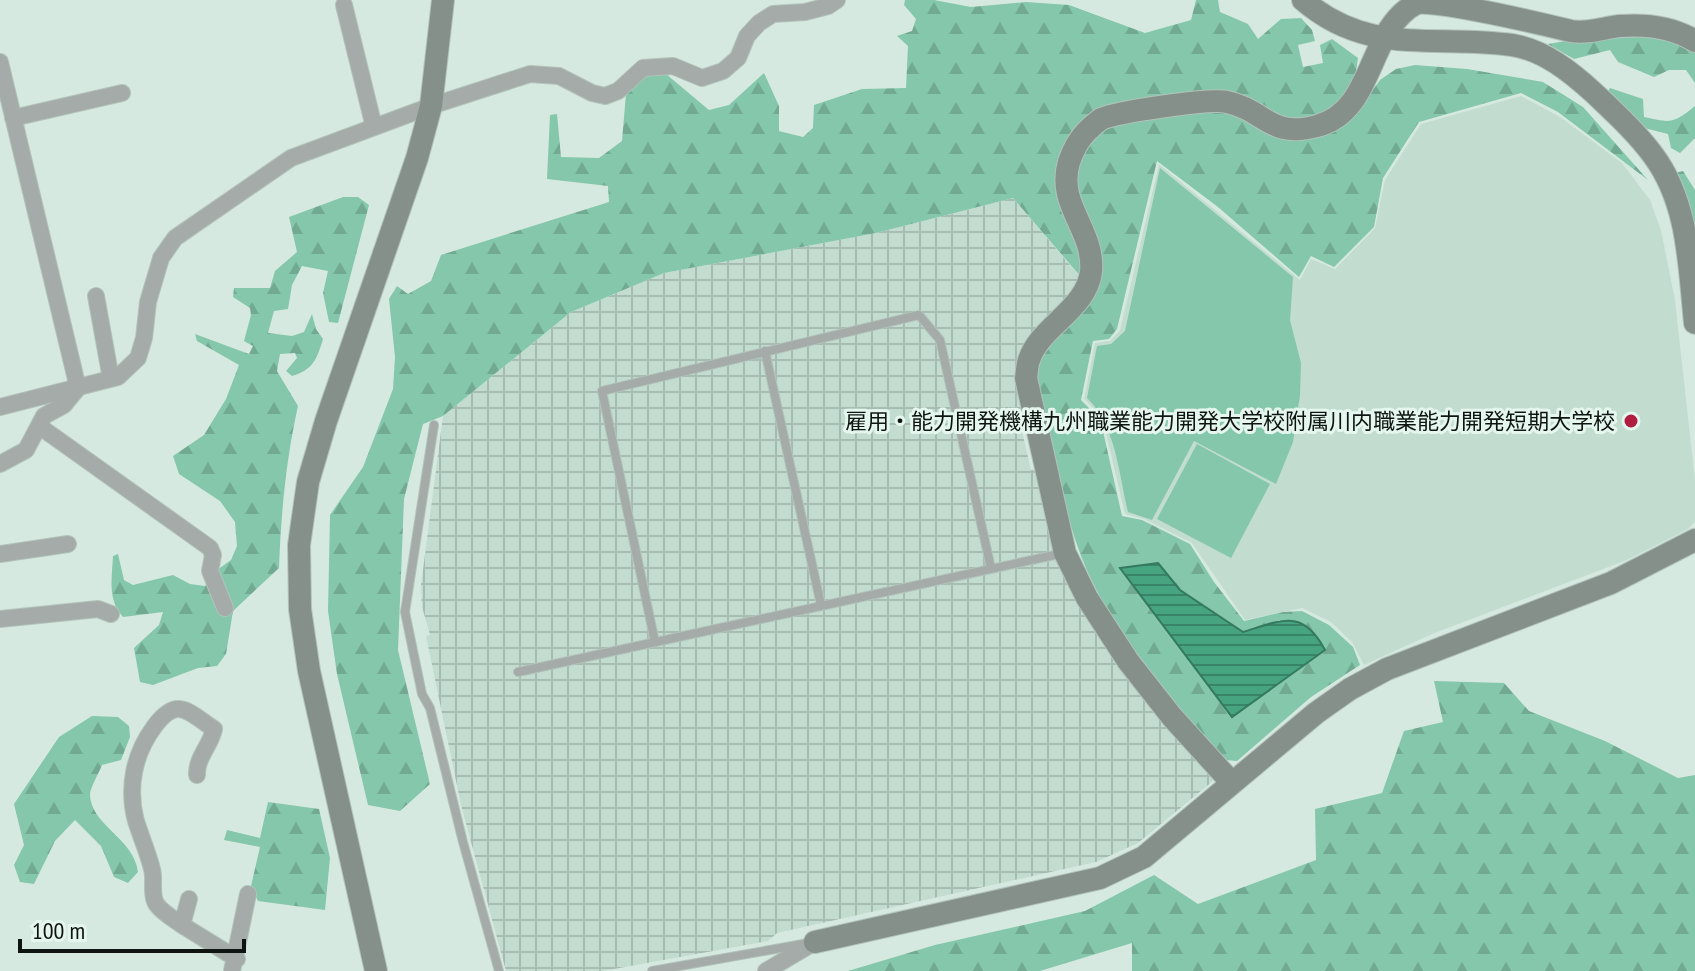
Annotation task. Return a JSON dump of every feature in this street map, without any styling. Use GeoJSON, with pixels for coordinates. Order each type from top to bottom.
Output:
{"type":"FeatureCollection","features":[{"type":"Feature","properties":{"kind":"street"},"geometry":{"type":"LineString","coordinates":[[376,971],[309,671],[300,609],[299,545],[308,482],[326,421],[417,158],[431,106],[443,0]]}},
{"type":"Feature","properties":{"kind":"street"},"geometry":{"type":"LineString","coordinates":[[0,407],[118,377],[138,358],[148,302],[161,258],[175,238],[291,158],[431,106],[530,74],[559,76],[592,93],[605,96],[618,91],[643,68],[673,66],[702,78],[723,71],[738,58],[747,36],[773,14],[805,12],[828,6],[837,0]]}},
{"type":"Feature","properties":{"kind":"street"},"geometry":{"type":"LineString","coordinates":[[1303,0],[1345,27],[1384,39],[1514,45],[1548,58],[1572,72],[1633,130],[1655,157],[1672,188],[1686,242],[1695,323]]}},
{"type":"Feature","properties":{"kind":"street"},"geometry":{"type":"LineString","coordinates":[[1232,783],[1172,717],[1128,661],[1101,621],[1065,553],[1026,378],[1028,361],[1035,347],[1083,294],[1091,274],[1085,238],[1067,197],[1065,183],[1072,154],[1080,139],[1101,119],[1206,100],[1239,105],[1283,129],[1297,131],[1331,122],[1361,91],[1384,39],[1401,15],[1419,2],[1462,5],[1576,32],[1619,26],[1648,26],[1667,29],[1695,41]]}},
{"type":"Feature","properties":{"kind":"street"},"geometry":{"type":"LineString","coordinates":[[344,5],[374,127]]}},
{"type":"Feature","properties":{"kind":"street"},"geometry":{"type":"LineString","coordinates":[[0,62],[78,388]]}},
{"type":"Feature","properties":{"kind":"street"},"geometry":{"type":"LineString","coordinates":[[13,118],[122,93]]}},
{"type":"Feature","properties":{"kind":"street"},"geometry":{"type":"LineString","coordinates":[[96,296],[111,379]]}},
{"type":"Feature","properties":{"kind":"street"},"geometry":{"type":"LineString","coordinates":[[0,464],[26,450],[44,416],[64,405],[78,388]]}},
{"type":"Feature","properties":{"kind":"street"},"geometry":{"type":"LineString","coordinates":[[39,426],[210,548],[213,555],[210,571],[225,608]]}},
{"type":"Feature","properties":{"kind":"street"},"geometry":{"type":"LineString","coordinates":[[766,971],[815,942],[1100,878],[1144,857],[1316,713],[1350,689],[1387,669],[1611,583],[1695,540]]}},
{"type":"Feature","properties":{"kind":"street"},"geometry":{"type":"LineString","coordinates":[[0,554],[68,544]]}},
{"type":"Feature","properties":{"kind":"street"},"geometry":{"type":"LineString","coordinates":[[0,619],[98,609],[111,614]]}},
{"type":"Feature","properties":{"kind":"street"},"geometry":{"type":"LineString","coordinates":[[197,775],[196,765],[212,739],[214,729],[187,711],[175,708],[166,711],[143,742],[135,763],[133,790],[135,818],[153,871],[154,898],[157,905],[235,965],[248,894]]}},
{"type":"Feature","properties":{"kind":"street"},"geometry":{"type":"LineString","coordinates":[[182,925],[189,899]]}},
{"type":"Feature","properties":{"kind":"lane"},"geometry":{"type":"LineString","coordinates":[[655,642],[602,391],[919,315],[940,340],[991,568]]}},
{"type":"Feature","properties":{"kind":"lane"},"geometry":{"type":"LineString","coordinates":[[765,351],[821,605]]}},
{"type":"Feature","properties":{"kind":"lane"},"geometry":{"type":"LineString","coordinates":[[434,425],[405,612],[422,694],[430,708],[499,971]]}},
{"type":"Feature","properties":{"kind":"lane"},"geometry":{"type":"LineString","coordinates":[[518,672],[1065,553]]}},
{"type":"Feature","properties":{"kind":"lane"},"geometry":{"type":"LineString","coordinates":[[652,971],[815,942]]}},
{"type":"Feature","properties":{"kind":"shaded area"},"geometry":{"type":"Polygon","coordinates":[[[1521,96],[1560,117],[1622,163],[1650,200],[1661,230],[1675,300],[1695,480],[1695,521],[1688,529],[1627,560],[1432,634],[1364,665],[1352,642],[1331,622],[1302,608],[1245,620],[1192,543],[1144,519],[1125,514],[1105,429],[1096,411],[1084,399],[1095,343],[1110,341],[1120,330],[1159,164],[1300,280],[1311,259],[1335,269],[1375,228],[1385,180],[1421,124],[1521,96]]]}},
{"type":"Feature","properties":{"kind":"shaded area"},"geometry":{"type":"Polygon","coordinates":[[[1013,198],[1081,278],[1076,290],[1061,304],[1023,408],[1017,410],[1031,470],[1037,469],[1050,530],[1212,771],[1213,781],[1138,843],[1096,862],[777,933],[768,941],[603,971],[506,971],[461,805],[426,636],[430,635],[422,607],[421,585],[443,416],[571,312],[664,273],[876,233],[1013,198]]]}},
{"type":"Feature","properties":{"kind":"shaded area"},"geometry":{"type":"Polygon","coordinates":[[[1158,563],[1180,590],[1243,632],[1280,621],[1300,623],[1317,637],[1325,650],[1232,717],[1120,568],[1158,563]]]}},
{"type":"Feature","properties":{"kind":"green space"},"geometry":{"type":"Polygon","coordinates":[[[905,0],[934,0],[971,7],[1026,2],[1069,5],[1145,33],[1191,20],[1196,0],[1218,0],[1220,12],[1248,24],[1258,39],[1281,19],[1301,18],[1312,30],[1315,41],[1298,45],[1303,67],[1323,63],[1320,45],[1332,39],[1358,58],[1354,85],[1361,106],[1380,80],[1396,69],[1415,65],[1467,69],[1543,82],[1583,107],[1648,180],[1558,112],[1521,93],[1419,122],[1383,178],[1374,227],[1334,267],[1311,256],[1299,277],[1218,207],[1157,161],[1117,329],[1109,339],[1093,341],[1081,400],[1095,414],[1103,431],[1122,516],[1142,520],[1190,544],[1244,621],[1302,611],[1329,625],[1353,647],[1360,665],[1311,697],[1237,761],[1225,760],[1138,657],[1087,570],[1065,507],[1037,387],[1037,369],[1081,277],[1013,198],[876,233],[664,273],[571,312],[443,416],[423,424],[404,499],[398,650],[430,784],[400,811],[368,805],[337,674],[328,611],[330,515],[363,467],[393,389],[395,357],[389,299],[397,286],[408,294],[431,281],[441,255],[609,202],[608,186],[547,179],[550,115],[557,114],[561,157],[599,158],[622,141],[626,94],[645,75],[666,74],[709,110],[729,105],[764,73],[779,106],[779,131],[803,137],[813,128],[814,105],[862,89],[906,88],[908,46],[897,36],[912,31],[916,19],[904,5],[905,0]],[[1180,590],[1232,717],[1280,620],[1243,632],[1180,590]]]}},
{"type":"Feature","properties":{"kind":"green space"},"geometry":{"type":"Polygon","coordinates":[[[1660,36],[1695,50],[1695,83],[1686,70],[1669,70],[1654,77],[1618,62],[1610,50],[1574,59],[1548,44],[1571,40],[1660,36]]]}},
{"type":"Feature","properties":{"kind":"green space"},"geometry":{"type":"Polygon","coordinates":[[[1610,88],[1643,99],[1644,117],[1653,119],[1676,119],[1695,106],[1695,138],[1680,153],[1671,148],[1668,134],[1644,128],[1607,93],[1610,88]]]}},
{"type":"Feature","properties":{"kind":"green space"},"geometry":{"type":"Polygon","coordinates":[[[1160,168],[1293,277],[1290,320],[1301,363],[1293,442],[1276,484],[1194,441],[1152,520],[1128,512],[1110,436],[1097,409],[1087,398],[1097,346],[1111,344],[1125,331],[1160,168]]]}},
{"type":"Feature","properties":{"kind":"green space"},"geometry":{"type":"Polygon","coordinates":[[[1683,171],[1695,190],[1695,231],[1690,205],[1675,173],[1683,171]]]}},
{"type":"Feature","properties":{"kind":"green space"},"geometry":{"type":"Polygon","coordinates":[[[343,197],[358,197],[369,205],[338,323],[329,322],[323,293],[328,271],[302,266],[292,285],[288,309],[274,311],[268,333],[292,336],[304,332],[312,314],[323,339],[313,363],[292,376],[286,371],[297,358],[295,353],[280,354],[277,371],[298,406],[285,487],[279,568],[233,611],[226,654],[217,666],[198,668],[153,685],[140,682],[134,648],[159,625],[163,612],[123,617],[113,596],[113,556],[118,554],[124,580],[133,585],[173,575],[190,584],[205,586],[217,570],[231,560],[237,546],[235,522],[220,501],[179,474],[173,456],[204,435],[226,399],[239,365],[197,341],[195,334],[249,354],[253,346],[244,341],[250,308],[233,297],[234,288],[270,288],[275,271],[297,252],[289,217],[343,197]]]}},
{"type":"Feature","properties":{"kind":"green space"},"geometry":{"type":"Polygon","coordinates":[[[1197,444],[1270,484],[1231,558],[1157,519],[1197,444]]]}},
{"type":"Feature","properties":{"kind":"green space"},"geometry":{"type":"Polygon","coordinates":[[[1434,681],[1504,683],[1529,711],[1605,741],[1678,778],[1695,775],[1695,971],[1132,971],[1132,943],[1040,971],[848,971],[935,945],[1085,911],[1154,875],[1198,904],[1316,860],[1315,809],[1382,793],[1404,731],[1443,722],[1434,681]]]}},
{"type":"Feature","properties":{"kind":"green space"},"geometry":{"type":"Polygon","coordinates":[[[92,716],[118,717],[129,726],[130,737],[121,760],[102,765],[90,794],[97,814],[129,850],[138,872],[128,883],[114,877],[101,846],[75,820],[55,841],[34,884],[20,882],[14,865],[24,845],[14,804],[59,737],[92,716]]]}},
{"type":"Feature","properties":{"kind":"green space"},"geometry":{"type":"Polygon","coordinates":[[[268,802],[319,809],[330,858],[325,910],[258,901],[251,886],[260,847],[224,840],[227,830],[260,838],[268,802]]]}},
{"type":"Feature","properties":{"kind":"place","name":"雇用・能力開発機構九州職業能力開発大学校附属川内職業能力開発短期大学校"},"geometry":{"type":"Point","coordinates":[1631,421]}}]}
